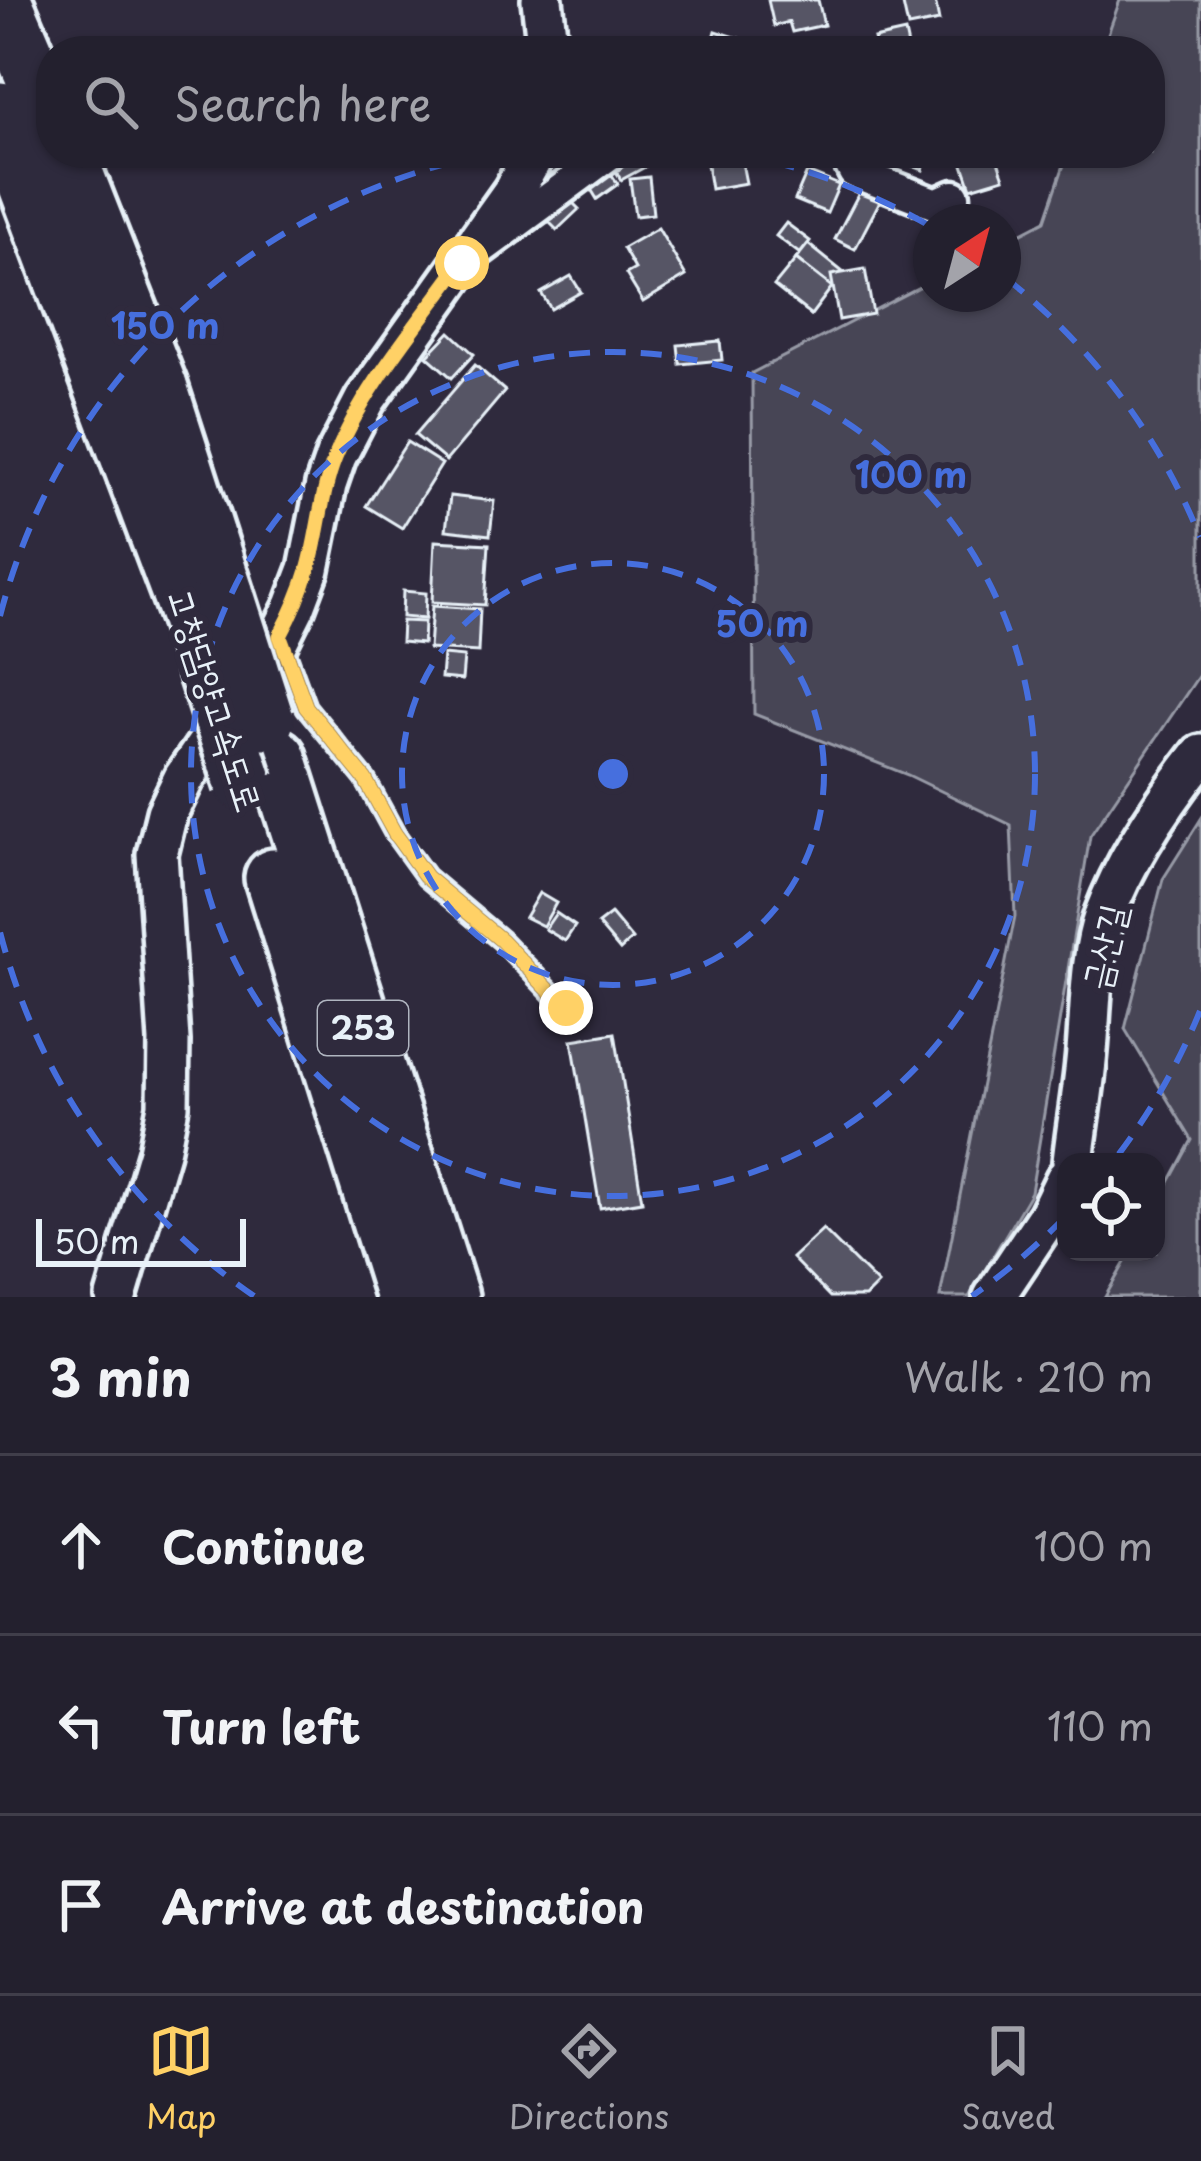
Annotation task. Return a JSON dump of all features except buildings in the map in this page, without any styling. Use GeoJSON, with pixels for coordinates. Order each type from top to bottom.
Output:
{"type":"FeatureCollection","features":[{"type":"Feature","properties":{"kind":"highway"},"geometry":{"type":"LineString","coordinates":[[2,0],[36,80]]}},
{"type":"Feature","properties":{"kind":"highway","name":"고창담양고속도로"},"geometry":{"type":"LineString","coordinates":[[0,111],[207,605],[261,771],[449,1297]]}},
{"type":"Feature","properties":{"kind":"highway","name":"고창담양고속도로"},"geometry":{"type":"LineString","coordinates":[[72,168],[158,387],[207,605]]}},
{"type":"Feature","properties":{"kind":"highway","name":"고창담양고속도로"},"geometry":{"type":"LineString","coordinates":[[261,771],[405,1297]]}},
{"type":"Feature","properties":{"kind":"street"},"geometry":{"type":"LineString","coordinates":[[542,0],[546,36]]}},
{"type":"Feature","properties":{"kind":"street"},"geometry":{"type":"LineString","coordinates":[[116,1297],[168,1106],[169,1041],[157,854],[167,813],[184,778],[280,636],[295,606],[309,568],[326,485],[365,400],[527,168]]}},
{"type":"Feature","properties":{"kind":"street"},"geometry":{"type":"LineString","coordinates":[[462,263],[591,168]]}},
{"type":"Feature","properties":{"kind":"street"},"geometry":{"type":"LineString","coordinates":[[852,168],[936,204],[954,196]]}},
{"type":"Feature","properties":{"kind":"street","name":"금산길"},"geometry":{"type":"LineString","coordinates":[[1073,1153],[1093,968],[1104,916],[1125,870],[1201,755]]}},
{"type":"Feature","properties":{"kind":"street"},"geometry":{"type":"LineString","coordinates":[[994,1297],[1057,1198]]}},
{"type":"Feature","properties":{"kind":"lane"},"geometry":{"type":"LineString","coordinates":[[280,636],[306,707],[365,779],[426,877],[501,940],[566,1008]]}},
{"type":"Feature","properties":{"kind":"shaded area"},"geometry":{"type":"Polygon","coordinates":[[[1120,0],[1201,0],[1201,672],[1090,836],[1031,1192],[969,1297],[940,1297],[1015,916],[1011,825],[908,775],[754,714],[752,373],[913,290],[913,312],[1021,312],[1021,234],[1045,221],[1063,168],[1165,168],[1165,36],[1107,36],[1120,0]]]}},
{"type":"Feature","properties":{"kind":"shaded area"},"geometry":{"type":"Polygon","coordinates":[[[1201,819],[1201,1297],[1105,1297],[1126,1261],[1165,1261],[1165,1190],[1192,1140],[1125,1029],[1163,879],[1201,819]]]}},
{"type":"Feature","properties":{"kind":"route"},"geometry":{"type":"LineString","coordinates":[[462,263],[365,400],[336,456],[309,568],[280,636],[306,707],[365,779],[426,877],[501,940],[566,1008]]}}]}
